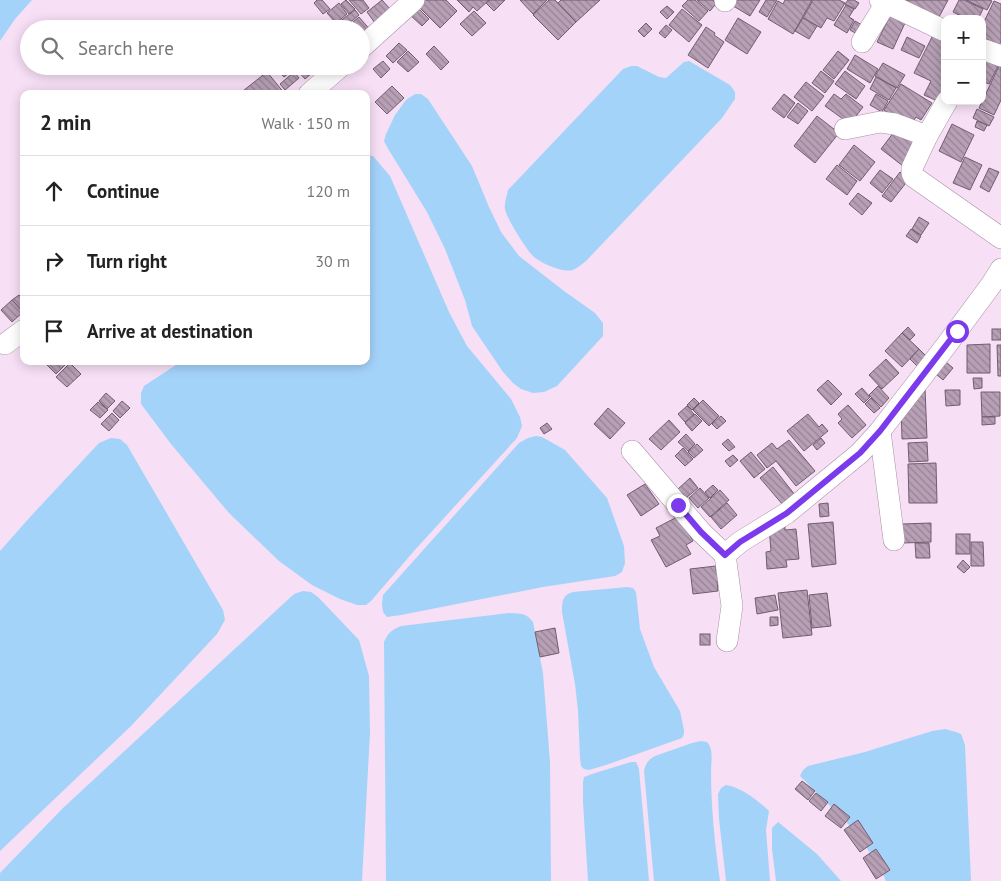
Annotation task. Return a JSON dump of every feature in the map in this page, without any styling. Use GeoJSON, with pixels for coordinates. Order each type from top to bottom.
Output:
{"type":"FeatureCollection","features":[{"type":"Feature","properties":{"kind":"street"},"geometry":{"type":"LineString","coordinates":[[370,40],[414,0]]}},
{"type":"Feature","properties":{"kind":"street"},"geometry":{"type":"LineString","coordinates":[[862,42],[883,1],[941,29]]}},
{"type":"Feature","properties":{"kind":"street"},"geometry":{"type":"LineString","coordinates":[[986,50],[1001,56]]}},
{"type":"Feature","properties":{"kind":"street"},"geometry":{"type":"LineString","coordinates":[[314,90],[331,75]]}},
{"type":"Feature","properties":{"kind":"street"},"geometry":{"type":"LineString","coordinates":[[944,105],[912,168],[912,173],[914,177],[1001,238]]}},
{"type":"Feature","properties":{"kind":"street"},"geometry":{"type":"LineString","coordinates":[[845,129],[880,122],[895,124],[928,136]]}},
{"type":"Feature","properties":{"kind":"street"},"geometry":{"type":"LineString","coordinates":[[725,555],[740,542],[795,507],[860,453],[880,431],[945,347],[1001,269]]}},
{"type":"Feature","properties":{"kind":"street"},"geometry":{"type":"LineString","coordinates":[[5,344],[20,333]]}},
{"type":"Feature","properties":{"kind":"street"},"geometry":{"type":"LineString","coordinates":[[880,431],[894,540]]}},
{"type":"Feature","properties":{"kind":"street"},"geometry":{"type":"LineString","coordinates":[[632,451],[701,532],[725,555],[732,606],[727,642]]}},
{"type":"Feature","properties":{"kind":"water"},"geometry":{"type":"Polygon","coordinates":[[[0,0],[32,0],[15,19],[0,41],[0,0]]]}},
{"type":"Feature","properties":{"kind":"water"},"geometry":{"type":"Polygon","coordinates":[[[689,61],[730,85],[735,92],[735,99],[722,118],[586,261],[569,271],[552,267],[536,259],[522,241],[506,214],[505,204],[508,190],[623,69],[637,66],[659,77],[666,78],[684,62],[689,61]]]}},
{"type":"Feature","properties":{"kind":"water"},"geometry":{"type":"Polygon","coordinates":[[[415,94],[421,94],[428,99],[472,166],[501,232],[519,256],[595,313],[603,323],[603,336],[557,386],[544,392],[533,393],[521,389],[513,383],[503,372],[472,326],[465,300],[445,249],[427,212],[384,141],[395,115],[406,100],[415,94]]]}},
{"type":"Feature","properties":{"kind":"water"},"geometry":{"type":"Polygon","coordinates":[[[370,156],[373,156],[390,176],[449,312],[467,346],[511,399],[520,417],[522,426],[517,438],[371,601],[366,605],[357,605],[312,585],[279,561],[229,513],[171,444],[141,404],[141,393],[144,386],[176,365],[370,365],[370,156]]]}},
{"type":"Feature","properties":{"kind":"water"},"geometry":{"type":"Polygon","coordinates":[[[536,436],[542,437],[565,450],[607,498],[624,546],[625,563],[622,572],[615,576],[543,587],[387,617],[383,612],[383,595],[519,443],[536,436]]]}},
{"type":"Feature","properties":{"kind":"water"},"geometry":{"type":"Polygon","coordinates":[[[111,438],[120,439],[127,445],[223,610],[225,620],[217,634],[131,726],[0,851],[0,551],[99,443],[111,438]]]}},
{"type":"Feature","properties":{"kind":"water"},"geometry":{"type":"Polygon","coordinates":[[[633,588],[636,592],[640,629],[654,667],[680,711],[684,734],[682,738],[606,765],[589,770],[584,769],[581,766],[580,759],[578,710],[562,612],[563,602],[567,595],[573,592],[633,588]]]}},
{"type":"Feature","properties":{"kind":"water"},"geometry":{"type":"Polygon","coordinates":[[[303,591],[311,592],[318,597],[359,640],[369,676],[370,733],[362,881],[0,881],[0,873],[63,808],[294,594],[303,591]]]}},
{"type":"Feature","properties":{"kind":"water"},"geometry":{"type":"Polygon","coordinates":[[[509,613],[525,615],[533,622],[543,673],[550,762],[551,881],[386,881],[384,642],[390,632],[401,626],[509,613]]]}},
{"type":"Feature","properties":{"kind":"water"},"geometry":{"type":"Polygon","coordinates":[[[945,729],[961,734],[965,745],[971,881],[886,881],[879,866],[856,832],[800,776],[808,766],[945,729]]]}},
{"type":"Feature","properties":{"kind":"water"},"geometry":{"type":"Polygon","coordinates":[[[701,741],[707,742],[711,752],[711,785],[720,881],[654,881],[645,768],[648,762],[655,756],[701,741]]]}},
{"type":"Feature","properties":{"kind":"water"},"geometry":{"type":"Polygon","coordinates":[[[636,762],[639,769],[649,881],[588,881],[583,802],[584,777],[636,762]]]}},
{"type":"Feature","properties":{"kind":"water"},"geometry":{"type":"Polygon","coordinates":[[[726,785],[743,791],[769,811],[766,830],[770,881],[726,881],[718,794],[721,788],[726,785]]]}},
{"type":"Feature","properties":{"kind":"water"},"geometry":{"type":"Polygon","coordinates":[[[778,822],[817,854],[841,881],[776,881],[772,849],[772,828],[778,822]]]}},
{"type":"Feature","properties":{"kind":"building"},"geometry":{"type":"Polygon","coordinates":[[[317,0],[322,0],[330,9],[323,14],[314,3],[317,0]]]}},
{"type":"Feature","properties":{"kind":"building"},"geometry":{"type":"Polygon","coordinates":[[[346,0],[355,9],[349,14],[341,4],[346,0]]]}},
{"type":"Feature","properties":{"kind":"building"},"geometry":{"type":"Polygon","coordinates":[[[349,0],[363,0],[369,8],[361,14],[349,0]]]}},
{"type":"Feature","properties":{"kind":"building"},"geometry":{"type":"Polygon","coordinates":[[[382,0],[391,10],[375,23],[367,12],[382,0]]]}},
{"type":"Feature","properties":{"kind":"building"},"geometry":{"type":"Polygon","coordinates":[[[422,0],[446,0],[457,11],[440,28],[417,5],[422,0]]]}},
{"type":"Feature","properties":{"kind":"building"},"geometry":{"type":"Polygon","coordinates":[[[457,0],[489,0],[477,11],[473,7],[469,12],[457,0]]]}},
{"type":"Feature","properties":{"kind":"building"},"geometry":{"type":"Polygon","coordinates":[[[490,0],[505,0],[494,11],[486,3],[490,0]]]}},
{"type":"Feature","properties":{"kind":"building"},"geometry":{"type":"Polygon","coordinates":[[[520,0],[547,0],[533,14],[520,0]]]}},
{"type":"Feature","properties":{"kind":"building"},"geometry":{"type":"Polygon","coordinates":[[[549,0],[555,0],[576,22],[558,40],[533,15],[549,0]]]}},
{"type":"Feature","properties":{"kind":"building"},"geometry":{"type":"Polygon","coordinates":[[[561,0],[600,0],[576,22],[558,3],[561,0]]]}},
{"type":"Feature","properties":{"kind":"building"},"geometry":{"type":"Polygon","coordinates":[[[688,0],[695,0],[708,11],[699,21],[682,6],[688,0]]]}},
{"type":"Feature","properties":{"kind":"building"},"geometry":{"type":"Polygon","coordinates":[[[697,0],[719,0],[710,11],[697,0]]]}},
{"type":"Feature","properties":{"kind":"building"},"geometry":{"type":"Polygon","coordinates":[[[733,0],[760,0],[750,16],[730,4],[733,0]]]}},
{"type":"Feature","properties":{"kind":"building"},"geometry":{"type":"Polygon","coordinates":[[[766,0],[777,0],[767,17],[759,12],[766,0]]]}},
{"type":"Feature","properties":{"kind":"building"},"geometry":{"type":"Polygon","coordinates":[[[785,0],[812,0],[793,34],[768,19],[778,1],[783,4],[785,0]]]}},
{"type":"Feature","properties":{"kind":"building"},"geometry":{"type":"Polygon","coordinates":[[[813,0],[839,0],[845,3],[834,21],[827,18],[821,28],[803,18],[813,0]]]}},
{"type":"Feature","properties":{"kind":"building"},"geometry":{"type":"Polygon","coordinates":[[[848,0],[854,0],[859,3],[855,9],[845,4],[848,0]]]}},
{"type":"Feature","properties":{"kind":"building"},"geometry":{"type":"Polygon","coordinates":[[[904,0],[948,0],[938,19],[904,0]]]}},
{"type":"Feature","properties":{"kind":"building"},"geometry":{"type":"Polygon","coordinates":[[[959,0],[964,0],[983,9],[980,15],[959,15],[953,12],[959,0]]]}},
{"type":"Feature","properties":{"kind":"building"},"geometry":{"type":"Polygon","coordinates":[[[966,0],[989,0],[992,1],[987,10],[966,0]]]}},
{"type":"Feature","properties":{"kind":"building"},"geometry":{"type":"Polygon","coordinates":[[[994,1],[1001,4],[1001,42],[999,45],[986,39],[986,18],[994,1]]]}},
{"type":"Feature","properties":{"kind":"building"},"geometry":{"type":"Polygon","coordinates":[[[339,3],[347,14],[340,20],[333,20],[327,13],[339,3]]]}},
{"type":"Feature","properties":{"kind":"building"},"geometry":{"type":"Polygon","coordinates":[[[846,5],[854,9],[849,17],[854,20],[847,33],[834,25],[846,5]]]}},
{"type":"Feature","properties":{"kind":"building"},"geometry":{"type":"Polygon","coordinates":[[[667,6],[674,12],[667,19],[660,12],[667,6]]]}},
{"type":"Feature","properties":{"kind":"building"},"geometry":{"type":"Polygon","coordinates":[[[418,8],[429,19],[422,26],[410,15],[418,8]]]}},
{"type":"Feature","properties":{"kind":"building"},"geometry":{"type":"Polygon","coordinates":[[[682,9],[702,25],[689,42],[669,25],[682,9]]]}},
{"type":"Feature","properties":{"kind":"building"},"geometry":{"type":"Polygon","coordinates":[[[355,10],[359,15],[353,20],[342,20],[355,10]]]}},
{"type":"Feature","properties":{"kind":"building"},"geometry":{"type":"Polygon","coordinates":[[[474,11],[486,23],[472,36],[460,24],[474,11]]]}},
{"type":"Feature","properties":{"kind":"building"},"geometry":{"type":"Polygon","coordinates":[[[890,16],[905,23],[893,49],[877,42],[890,16]]]}},
{"type":"Feature","properties":{"kind":"building"},"geometry":{"type":"Polygon","coordinates":[[[738,18],[761,32],[747,54],[725,40],[738,18]]]}},
{"type":"Feature","properties":{"kind":"building"},"geometry":{"type":"Polygon","coordinates":[[[803,18],[817,26],[809,39],[795,31],[803,18]]]}},
{"type":"Feature","properties":{"kind":"building"},"geometry":{"type":"Polygon","coordinates":[[[855,21],[862,25],[857,34],[850,30],[855,21]]]}},
{"type":"Feature","properties":{"kind":"building"},"geometry":{"type":"Polygon","coordinates":[[[646,23],[652,29],[644,37],[638,31],[646,23]]]}},
{"type":"Feature","properties":{"kind":"building"},"geometry":{"type":"Polygon","coordinates":[[[666,25],[672,30],[665,38],[659,33],[666,25]]]}},
{"type":"Feature","properties":{"kind":"building"},"geometry":{"type":"Polygon","coordinates":[[[706,27],[724,42],[708,68],[688,55],[706,27]]]}},
{"type":"Feature","properties":{"kind":"building"},"geometry":{"type":"Polygon","coordinates":[[[934,33],[941,36],[941,103],[924,95],[931,81],[914,73],[934,33]]]}},
{"type":"Feature","properties":{"kind":"building"},"geometry":{"type":"Polygon","coordinates":[[[907,37],[925,46],[919,58],[901,50],[907,37]]]}},
{"type":"Feature","properties":{"kind":"building"},"geometry":{"type":"Polygon","coordinates":[[[399,43],[407,50],[393,63],[386,56],[399,43]]]}},
{"type":"Feature","properties":{"kind":"building"},"geometry":{"type":"Polygon","coordinates":[[[434,46],[449,62],[441,70],[426,54],[434,46]]]}},
{"type":"Feature","properties":{"kind":"building"},"geometry":{"type":"Polygon","coordinates":[[[408,51],[419,62],[408,72],[397,62],[408,51]]]}},
{"type":"Feature","properties":{"kind":"building"},"geometry":{"type":"Polygon","coordinates":[[[838,51],[849,60],[834,79],[823,70],[838,51]]]}},
{"type":"Feature","properties":{"kind":"building"},"geometry":{"type":"Polygon","coordinates":[[[855,55],[878,69],[870,83],[847,69],[855,55]]]}},
{"type":"Feature","properties":{"kind":"building"},"geometry":{"type":"Polygon","coordinates":[[[986,58],[999,64],[989,84],[986,83],[986,58]]]}},
{"type":"Feature","properties":{"kind":"building"},"geometry":{"type":"Polygon","coordinates":[[[383,61],[390,69],[381,78],[373,69],[383,61]]]}},
{"type":"Feature","properties":{"kind":"building"},"geometry":{"type":"Polygon","coordinates":[[[883,63],[905,75],[897,88],[875,76],[883,63]]]}},
{"type":"Feature","properties":{"kind":"building"},"geometry":{"type":"Polygon","coordinates":[[[999,66],[1001,67],[1001,100],[994,115],[979,108],[980,105],[986,105],[986,93],[999,66]]]}},
{"type":"Feature","properties":{"kind":"building"},"geometry":{"type":"Polygon","coordinates":[[[821,71],[834,81],[825,93],[812,83],[821,71]]]}},
{"type":"Feature","properties":{"kind":"building"},"geometry":{"type":"Polygon","coordinates":[[[845,71],[865,86],[856,99],[835,84],[845,71]]]}},
{"type":"Feature","properties":{"kind":"building"},"geometry":{"type":"Polygon","coordinates":[[[263,75],[269,75],[282,90],[244,90],[263,75]]]}},
{"type":"Feature","properties":{"kind":"building"},"geometry":{"type":"Polygon","coordinates":[[[290,75],[296,75],[299,78],[285,90],[280,84],[290,75]]]}},
{"type":"Feature","properties":{"kind":"building"},"geometry":{"type":"Polygon","coordinates":[[[302,75],[310,75],[305,79],[302,75]]]}},
{"type":"Feature","properties":{"kind":"building"},"geometry":{"type":"Polygon","coordinates":[[[876,77],[896,88],[889,100],[870,89],[876,77]]]}},
{"type":"Feature","properties":{"kind":"building"},"geometry":{"type":"Polygon","coordinates":[[[806,82],[824,96],[812,111],[794,97],[806,82]]]}},
{"type":"Feature","properties":{"kind":"building"},"geometry":{"type":"Polygon","coordinates":[[[901,84],[932,103],[921,120],[916,117],[910,127],[884,110],[901,84]]]}},
{"type":"Feature","properties":{"kind":"building"},"geometry":{"type":"Polygon","coordinates":[[[392,86],[404,98],[387,114],[375,102],[392,86]]]}},
{"type":"Feature","properties":{"kind":"building"},"geometry":{"type":"Polygon","coordinates":[[[784,94],[795,103],[784,118],[772,109],[784,94]]]}},
{"type":"Feature","properties":{"kind":"building"},"geometry":{"type":"Polygon","coordinates":[[[834,94],[841,99],[846,94],[863,107],[850,124],[825,106],[834,94]]]}},
{"type":"Feature","properties":{"kind":"building"},"geometry":{"type":"Polygon","coordinates":[[[876,94],[888,101],[882,112],[870,105],[876,94]]]}},
{"type":"Feature","properties":{"kind":"building"},"geometry":{"type":"Polygon","coordinates":[[[798,103],[808,111],[798,124],[787,117],[798,103]]]}},
{"type":"Feature","properties":{"kind":"building"},"geometry":{"type":"Polygon","coordinates":[[[977,109],[994,117],[989,126],[973,118],[977,109]]]}},
{"type":"Feature","properties":{"kind":"building"},"geometry":{"type":"Polygon","coordinates":[[[817,116],[839,133],[815,163],[794,146],[817,116]]]}},
{"type":"Feature","properties":{"kind":"building"},"geometry":{"type":"Polygon","coordinates":[[[977,121],[987,125],[984,131],[975,127],[977,121]]]}},
{"type":"Feature","properties":{"kind":"building"},"geometry":{"type":"Polygon","coordinates":[[[952,124],[974,135],[961,162],[939,151],[952,124]]]}},
{"type":"Feature","properties":{"kind":"building"},"geometry":{"type":"Polygon","coordinates":[[[897,128],[919,145],[903,166],[881,149],[897,128]]]}},
{"type":"Feature","properties":{"kind":"building"},"geometry":{"type":"Polygon","coordinates":[[[854,145],[875,162],[860,181],[839,165],[854,145]]]}},
{"type":"Feature","properties":{"kind":"building"},"geometry":{"type":"Polygon","coordinates":[[[965,157],[982,165],[970,190],[953,183],[965,157]]]}},
{"type":"Feature","properties":{"kind":"building"},"geometry":{"type":"Polygon","coordinates":[[[837,165],[857,181],[847,195],[826,179],[837,165]]]}},
{"type":"Feature","properties":{"kind":"building"},"geometry":{"type":"Polygon","coordinates":[[[989,168],[999,172],[989,192],[980,187],[989,168]]]}},
{"type":"Feature","properties":{"kind":"building"},"geometry":{"type":"Polygon","coordinates":[[[880,170],[893,179],[882,193],[870,183],[880,170]]]}},
{"type":"Feature","properties":{"kind":"building"},"geometry":{"type":"Polygon","coordinates":[[[900,172],[909,179],[891,202],[882,196],[900,172]]]}},
{"type":"Feature","properties":{"kind":"building"},"geometry":{"type":"Polygon","coordinates":[[[858,193],[872,203],[862,215],[849,204],[858,193]]]}},
{"type":"Feature","properties":{"kind":"building"},"geometry":{"type":"Polygon","coordinates":[[[919,217],[929,223],[921,235],[912,229],[919,217]]]}},
{"type":"Feature","properties":{"kind":"building"},"geometry":{"type":"Polygon","coordinates":[[[911,229],[921,236],[917,243],[906,236],[911,229]]]}},
{"type":"Feature","properties":{"kind":"building"},"geometry":{"type":"Polygon","coordinates":[[[20,296],[20,309],[12,300],[20,296]]]}},
{"type":"Feature","properties":{"kind":"building"},"geometry":{"type":"Polygon","coordinates":[[[12,300],[20,309],[20,315],[12,322],[1,310],[12,300]]]}},
{"type":"Feature","properties":{"kind":"building"},"geometry":{"type":"Polygon","coordinates":[[[908,327],[915,335],[910,340],[902,333],[908,327]]]}},
{"type":"Feature","properties":{"kind":"building"},"geometry":{"type":"Polygon","coordinates":[[[992,329],[1001,329],[1001,340],[992,340],[992,329]]]}},
{"type":"Feature","properties":{"kind":"building"},"geometry":{"type":"Polygon","coordinates":[[[902,333],[919,349],[902,367],[885,351],[902,333]]]}},
{"type":"Feature","properties":{"kind":"building"},"geometry":{"type":"Polygon","coordinates":[[[990,344],[990,373],[967,373],[967,345],[990,344]]]}},
{"type":"Feature","properties":{"kind":"building"},"geometry":{"type":"Polygon","coordinates":[[[997,345],[1001,345],[1001,376],[998,376],[997,345]]]}},
{"type":"Feature","properties":{"kind":"building"},"geometry":{"type":"Polygon","coordinates":[[[919,349],[926,356],[917,366],[910,359],[919,349]]]}},
{"type":"Feature","properties":{"kind":"building"},"geometry":{"type":"Polygon","coordinates":[[[886,359],[899,373],[882,389],[869,375],[886,359]]]}},
{"type":"Feature","properties":{"kind":"building"},"geometry":{"type":"Polygon","coordinates":[[[946,362],[953,368],[943,380],[936,374],[946,362]]]}},
{"type":"Feature","properties":{"kind":"building"},"geometry":{"type":"Polygon","coordinates":[[[47,365],[65,365],[56,374],[47,365]]]}},
{"type":"Feature","properties":{"kind":"building"},"geometry":{"type":"Polygon","coordinates":[[[68,365],[72,365],[81,374],[67,387],[56,377],[68,365]]]}},
{"type":"Feature","properties":{"kind":"building"},"geometry":{"type":"Polygon","coordinates":[[[973,378],[982,378],[982,388],[974,389],[973,378]]]}},
{"type":"Feature","properties":{"kind":"building"},"geometry":{"type":"Polygon","coordinates":[[[828,380],[842,394],[831,405],[817,390],[828,380]]]}},
{"type":"Feature","properties":{"kind":"building"},"geometry":{"type":"Polygon","coordinates":[[[878,386],[889,398],[881,407],[869,395],[878,386]]]}},
{"type":"Feature","properties":{"kind":"building"},"geometry":{"type":"Polygon","coordinates":[[[862,388],[870,397],[864,403],[855,394],[862,388]]]}},
{"type":"Feature","properties":{"kind":"building"},"geometry":{"type":"Polygon","coordinates":[[[925,388],[927,438],[902,439],[901,407],[925,388]]]}},
{"type":"Feature","properties":{"kind":"building"},"geometry":{"type":"Polygon","coordinates":[[[945,390],[960,390],[960,405],[946,406],[945,390]]]}},
{"type":"Feature","properties":{"kind":"building"},"geometry":{"type":"Polygon","coordinates":[[[981,392],[1000,392],[1000,416],[982,417],[981,392]]]}},
{"type":"Feature","properties":{"kind":"building"},"geometry":{"type":"Polygon","coordinates":[[[106,393],[115,401],[107,409],[99,401],[106,393]]]}},
{"type":"Feature","properties":{"kind":"building"},"geometry":{"type":"Polygon","coordinates":[[[694,398],[699,403],[692,410],[687,405],[694,398]]]}},
{"type":"Feature","properties":{"kind":"building"},"geometry":{"type":"Polygon","coordinates":[[[871,398],[880,408],[874,413],[865,404],[871,398]]]}},
{"type":"Feature","properties":{"kind":"building"},"geometry":{"type":"Polygon","coordinates":[[[703,400],[719,416],[709,426],[693,410],[703,400]]]}},
{"type":"Feature","properties":{"kind":"building"},"geometry":{"type":"Polygon","coordinates":[[[122,401],[130,408],[120,418],[113,411],[122,401]]]}},
{"type":"Feature","properties":{"kind":"building"},"geometry":{"type":"Polygon","coordinates":[[[98,402],[108,410],[100,418],[90,410],[98,402]]]}},
{"type":"Feature","properties":{"kind":"building"},"geometry":{"type":"Polygon","coordinates":[[[848,405],[866,425],[852,438],[838,423],[842,419],[838,414],[848,405]]]}},
{"type":"Feature","properties":{"kind":"building"},"geometry":{"type":"Polygon","coordinates":[[[687,406],[694,414],[685,422],[678,414],[687,406]]]}},
{"type":"Feature","properties":{"kind":"building"},"geometry":{"type":"Polygon","coordinates":[[[608,408],[625,423],[610,439],[594,424],[608,408]]]}},
{"type":"Feature","properties":{"kind":"building"},"geometry":{"type":"Polygon","coordinates":[[[112,413],[119,420],[109,431],[101,424],[112,413]]]}},
{"type":"Feature","properties":{"kind":"building"},"geometry":{"type":"Polygon","coordinates":[[[695,414],[702,421],[692,431],[685,423],[695,414]]]}},
{"type":"Feature","properties":{"kind":"building"},"geometry":{"type":"Polygon","coordinates":[[[808,414],[819,427],[822,424],[828,431],[804,451],[787,431],[808,414]]]}},
{"type":"Feature","properties":{"kind":"building"},"geometry":{"type":"Polygon","coordinates":[[[721,416],[726,421],[717,429],[712,424],[721,416]]]}},
{"type":"Feature","properties":{"kind":"building"},"geometry":{"type":"Polygon","coordinates":[[[982,417],[995,417],[995,424],[982,425],[982,417]]]}},
{"type":"Feature","properties":{"kind":"building"},"geometry":{"type":"Polygon","coordinates":[[[669,420],[680,432],[661,450],[649,439],[669,420]]]}},
{"type":"Feature","properties":{"kind":"building"},"geometry":{"type":"Polygon","coordinates":[[[547,423],[552,429],[544,434],[540,428],[547,423]]]}},
{"type":"Feature","properties":{"kind":"building"},"geometry":{"type":"Polygon","coordinates":[[[686,434],[695,444],[688,451],[678,442],[686,434]]]}},
{"type":"Feature","properties":{"kind":"building"},"geometry":{"type":"Polygon","coordinates":[[[821,438],[825,443],[817,450],[813,445],[821,438]]]}},
{"type":"Feature","properties":{"kind":"building"},"geometry":{"type":"Polygon","coordinates":[[[728,439],[735,447],[729,451],[722,444],[728,439]]]}},
{"type":"Feature","properties":{"kind":"building"},"geometry":{"type":"Polygon","coordinates":[[[789,440],[815,471],[796,486],[776,461],[767,468],[757,455],[772,443],[777,449],[789,440]]]}},
{"type":"Feature","properties":{"kind":"building"},"geometry":{"type":"Polygon","coordinates":[[[927,442],[928,461],[909,462],[908,443],[927,442]]]}},
{"type":"Feature","properties":{"kind":"building"},"geometry":{"type":"Polygon","coordinates":[[[697,444],[703,450],[694,458],[688,452],[697,444]]]}},
{"type":"Feature","properties":{"kind":"building"},"geometry":{"type":"Polygon","coordinates":[[[683,448],[693,459],[685,466],[675,456],[683,448]]]}},
{"type":"Feature","properties":{"kind":"building"},"geometry":{"type":"Polygon","coordinates":[[[751,452],[765,469],[754,478],[740,461],[751,452]]]}},
{"type":"Feature","properties":{"kind":"building"},"geometry":{"type":"Polygon","coordinates":[[[733,455],[738,460],[730,467],[725,461],[733,455]]]}},
{"type":"Feature","properties":{"kind":"building"},"geometry":{"type":"Polygon","coordinates":[[[936,463],[937,503],[909,503],[908,464],[936,463]]]}},
{"type":"Feature","properties":{"kind":"building"},"geometry":{"type":"Polygon","coordinates":[[[773,467],[795,495],[783,505],[760,478],[773,467]]]}},
{"type":"Feature","properties":{"kind":"building"},"geometry":{"type":"Polygon","coordinates":[[[690,478],[698,488],[686,498],[678,489],[690,478]]]}},
{"type":"Feature","properties":{"kind":"building"},"geometry":{"type":"Polygon","coordinates":[[[645,484],[659,504],[641,516],[627,495],[645,484]]]}},
{"type":"Feature","properties":{"kind":"building"},"geometry":{"type":"Polygon","coordinates":[[[713,485],[718,490],[710,498],[705,492],[713,485]]]}},
{"type":"Feature","properties":{"kind":"building"},"geometry":{"type":"Polygon","coordinates":[[[700,488],[709,498],[698,508],[689,498],[700,488]]]}},
{"type":"Feature","properties":{"kind":"building"},"geometry":{"type":"Polygon","coordinates":[[[720,490],[729,500],[710,517],[701,507],[720,490]]]}},
{"type":"Feature","properties":{"kind":"building"},"geometry":{"type":"Polygon","coordinates":[[[727,503],[737,515],[721,529],[711,517],[727,503]]]}},
{"type":"Feature","properties":{"kind":"building"},"geometry":{"type":"Polygon","coordinates":[[[828,503],[829,516],[820,517],[819,504],[828,503]]]}},
{"type":"Feature","properties":{"kind":"building"},"geometry":{"type":"Polygon","coordinates":[[[679,516],[693,541],[686,545],[691,554],[666,567],[651,540],[660,536],[656,528],[679,516]]]}},
{"type":"Feature","properties":{"kind":"building"},"geometry":{"type":"Polygon","coordinates":[[[833,522],[836,564],[812,567],[808,524],[833,522]]]}},
{"type":"Feature","properties":{"kind":"building"},"geometry":{"type":"Polygon","coordinates":[[[931,523],[931,542],[903,543],[902,524],[931,523]]]}},
{"type":"Feature","properties":{"kind":"building"},"geometry":{"type":"Polygon","coordinates":[[[785,526],[785,530],[796,529],[799,559],[786,560],[787,567],[767,569],[766,552],[771,551],[769,527],[785,526]]]}},
{"type":"Feature","properties":{"kind":"building"},"geometry":{"type":"Polygon","coordinates":[[[956,534],[970,534],[970,554],[956,554],[956,534]]]}},
{"type":"Feature","properties":{"kind":"building"},"geometry":{"type":"Polygon","coordinates":[[[971,542],[983,542],[984,566],[971,566],[971,542]]]}},
{"type":"Feature","properties":{"kind":"building"},"geometry":{"type":"Polygon","coordinates":[[[915,543],[929,543],[930,558],[916,558],[915,543]]]}},
{"type":"Feature","properties":{"kind":"building"},"geometry":{"type":"Polygon","coordinates":[[[963,560],[970,567],[964,573],[957,567],[963,560]]]}},
{"type":"Feature","properties":{"kind":"building"},"geometry":{"type":"Polygon","coordinates":[[[716,566],[716,571],[723,570],[725,581],[717,582],[718,591],[693,594],[690,569],[716,566]]]}},
{"type":"Feature","properties":{"kind":"building"},"geometry":{"type":"Polygon","coordinates":[[[807,590],[812,635],[783,638],[778,593],[807,590]]]}},
{"type":"Feature","properties":{"kind":"building"},"geometry":{"type":"Polygon","coordinates":[[[827,593],[831,626],[812,628],[809,595],[827,593]]]}},
{"type":"Feature","properties":{"kind":"building"},"geometry":{"type":"Polygon","coordinates":[[[775,595],[778,610],[757,614],[755,598],[775,595]]]}},
{"type":"Feature","properties":{"kind":"building"},"geometry":{"type":"Polygon","coordinates":[[[770,617],[778,617],[778,625],[770,626],[770,617]]]}},
{"type":"Feature","properties":{"kind":"building"},"geometry":{"type":"Polygon","coordinates":[[[555,628],[559,653],[540,657],[535,632],[555,628]]]}},
{"type":"Feature","properties":{"kind":"building"},"geometry":{"type":"Polygon","coordinates":[[[700,634],[710,634],[710,645],[700,645],[700,634]]]}},
{"type":"Feature","properties":{"kind":"building"},"geometry":{"type":"Polygon","coordinates":[[[802,781],[815,791],[808,800],[795,789],[802,781]]]}},
{"type":"Feature","properties":{"kind":"building"},"geometry":{"type":"Polygon","coordinates":[[[816,793],[828,802],[821,811],[809,801],[816,793]]]}},
{"type":"Feature","properties":{"kind":"building"},"geometry":{"type":"Polygon","coordinates":[[[834,804],[850,817],[841,828],[825,816],[834,804]]]}},
{"type":"Feature","properties":{"kind":"building"},"geometry":{"type":"Polygon","coordinates":[[[858,820],[873,843],[860,852],[844,830],[858,820]]]}},
{"type":"Feature","properties":{"kind":"building"},"geometry":{"type":"Polygon","coordinates":[[[876,849],[890,870],[876,879],[863,858],[876,849]]]}},
{"type":"Feature","properties":{"kind":"route"},"geometry":{"type":"LineString","coordinates":[[678,505],[701,532],[725,555],[740,542],[787,513],[860,453],[880,431],[957,331]]}}]}
